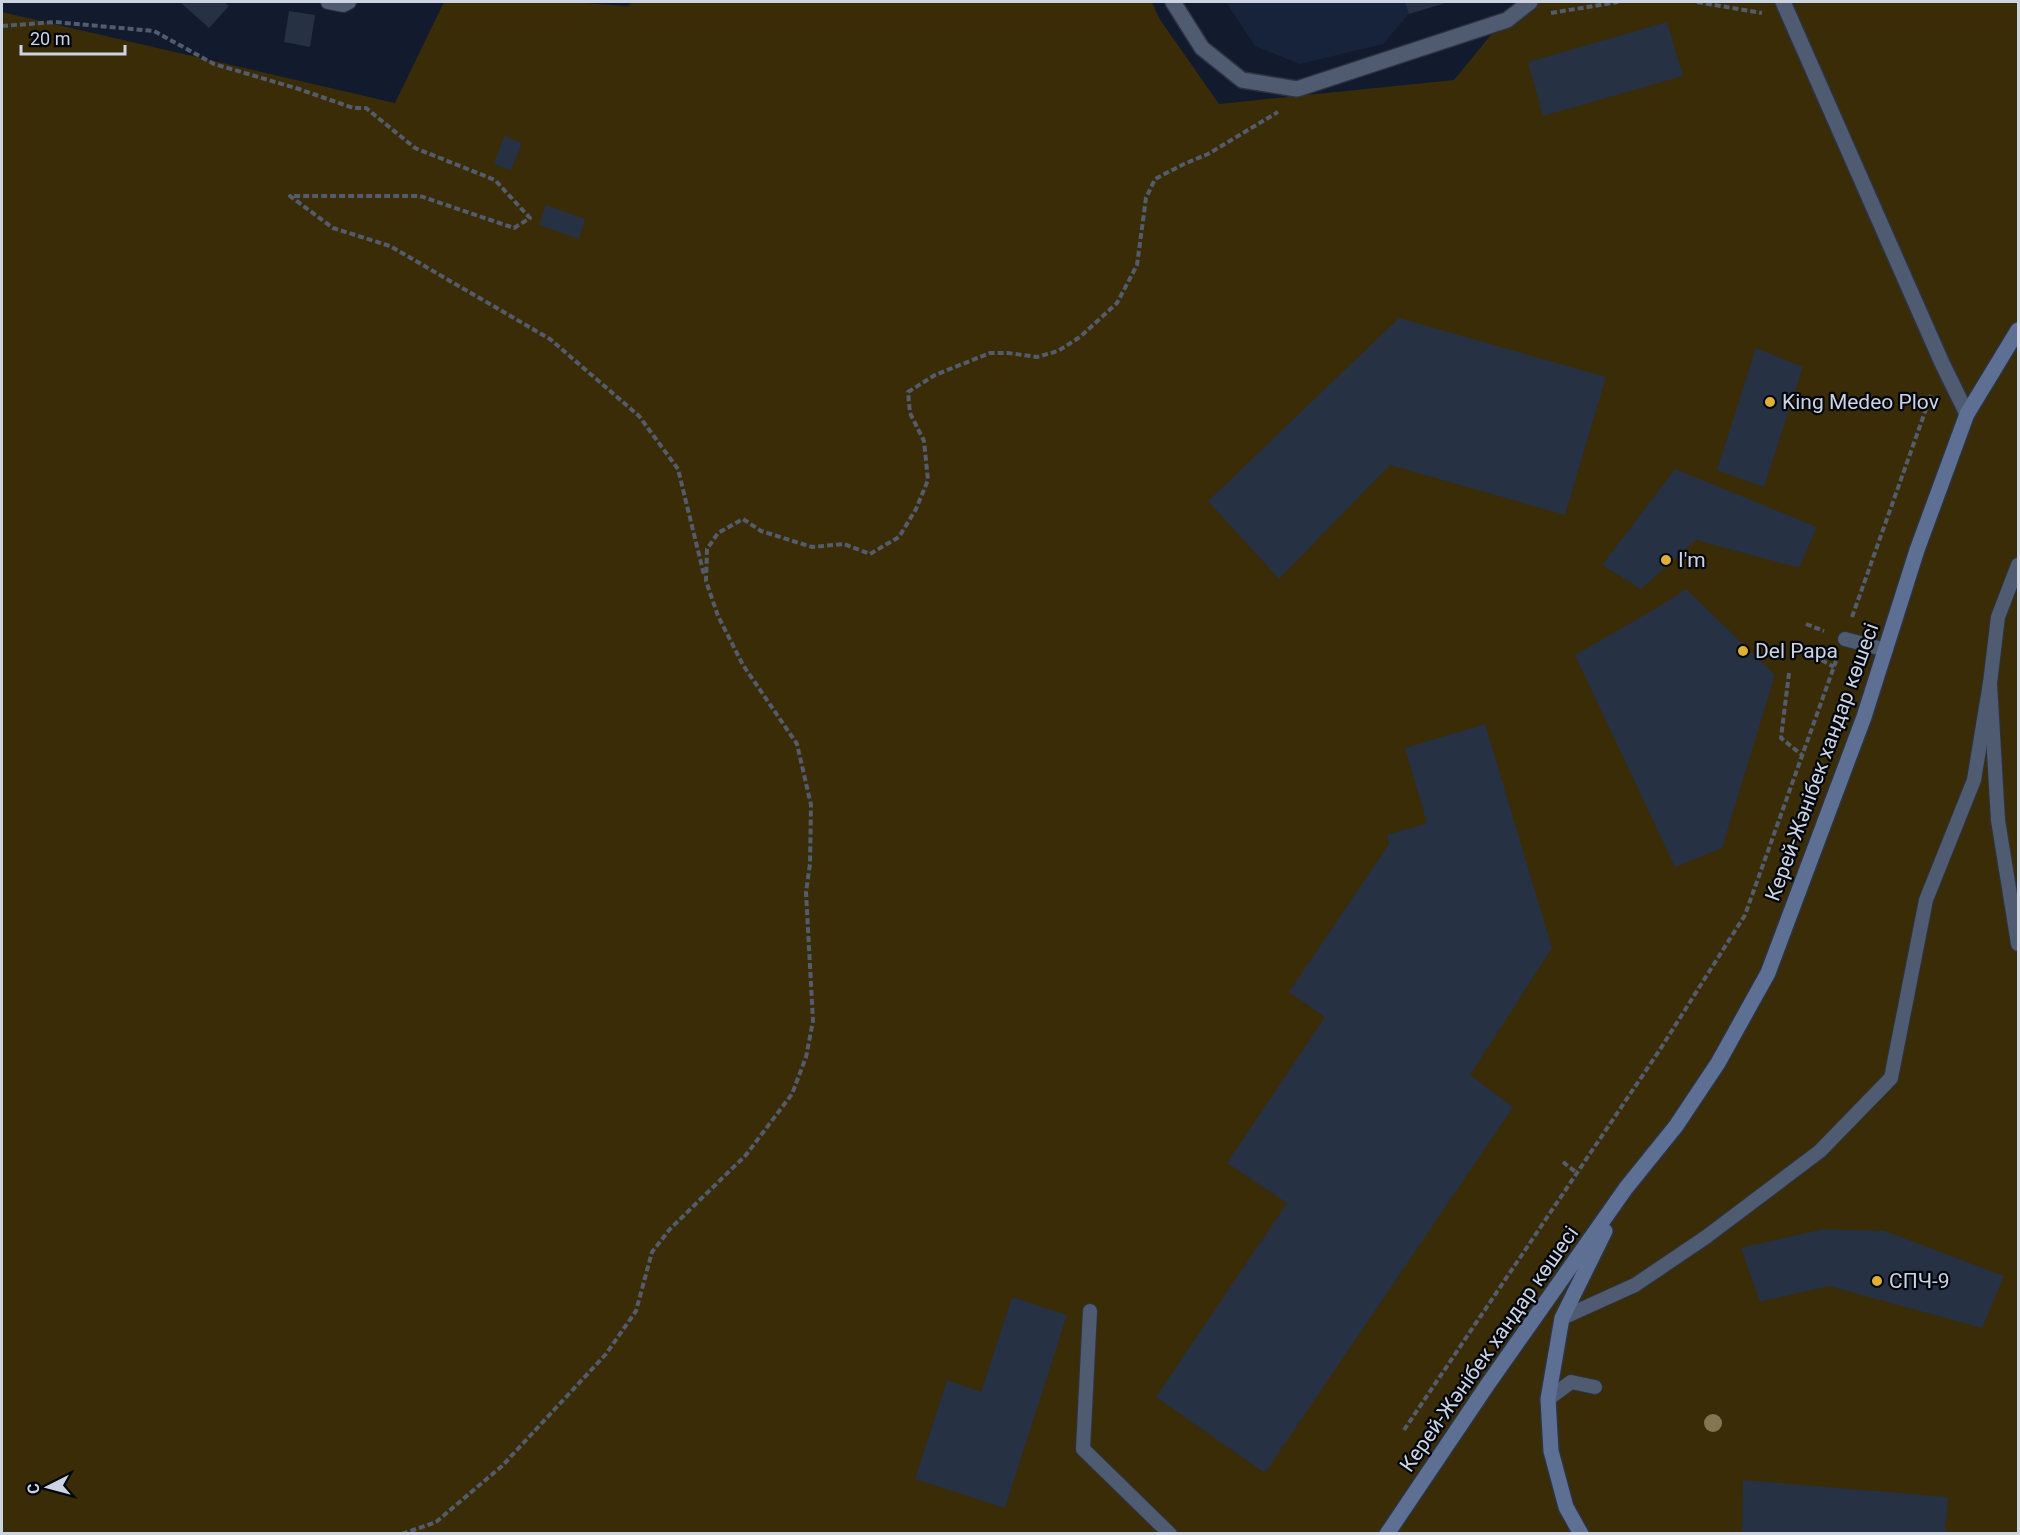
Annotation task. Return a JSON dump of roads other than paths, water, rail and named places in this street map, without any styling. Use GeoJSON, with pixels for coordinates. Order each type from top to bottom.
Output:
{"type":"FeatureCollection","features":[{"type":"Feature","properties":{"kind":"street"},"geometry":{"type":"LineString","coordinates":[[1173,2],[1202,48],[1242,80],[1298,89],[1507,20],[1530,2]]}},
{"type":"Feature","properties":{"kind":"street"},"geometry":{"type":"LineString","coordinates":[[1784,2],[1942,363],[1967,414]]}},
{"type":"Feature","properties":{"kind":"street","name":"Керей-Жәнібек хандар көшесі"},"geometry":{"type":"LineString","coordinates":[[1388,1533],[1488,1384],[1626,1188],[1676,1126],[1718,1063],[1768,973],[1864,717],[1917,550],[1967,414],[2019,330]]}},
{"type":"Feature","properties":{"kind":"street","name":"Керей-Жәнібек хандар көшесі"},"geometry":{"type":"LineString","coordinates":[[1581,1533],[1566,1508],[1551,1451],[1548,1399],[1562,1318],[1626,1188]]}},
{"type":"Feature","properties":{"kind":"lane"},"geometry":{"type":"LineString","coordinates":[[328,2],[344,5],[349,2]]}},
{"type":"Feature","properties":{"kind":"lane"},"geometry":{"type":"LineString","coordinates":[[1562,1318],[1635,1285],[1706,1237],[1820,1151],[1891,1078],[1926,900],[1974,780],[1998,617],[2019,565]]}},
{"type":"Feature","properties":{"kind":"lane"},"geometry":{"type":"LineString","coordinates":[[1845,639],[1886,650]]}},
{"type":"Feature","properties":{"kind":"lane"},"geometry":{"type":"LineString","coordinates":[[1990,683],[1998,820],[2019,944]]}},
{"type":"Feature","properties":{"kind":"lane"},"geometry":{"type":"LineString","coordinates":[[1090,1311],[1083,1449],[1170,1533]]}},
{"type":"Feature","properties":{"kind":"lane"},"geometry":{"type":"LineString","coordinates":[[1548,1399],[1571,1382],[1595,1387]]}},
{"type":"Feature","properties":{"kind":"place","name":"King Medeo Plov"},"geometry":{"type":"Point","coordinates":[1770,402]}},
{"type":"Feature","properties":{"kind":"place","name":"I'm"},"geometry":{"type":"Point","coordinates":[1666,560]}},
{"type":"Feature","properties":{"kind":"place","name":"Del Papa"},"geometry":{"type":"Point","coordinates":[1743,651]}},
{"type":"Feature","properties":{"kind":"place","name":"СПЧ-9"},"geometry":{"type":"Point","coordinates":[1877,1281]}}]}
